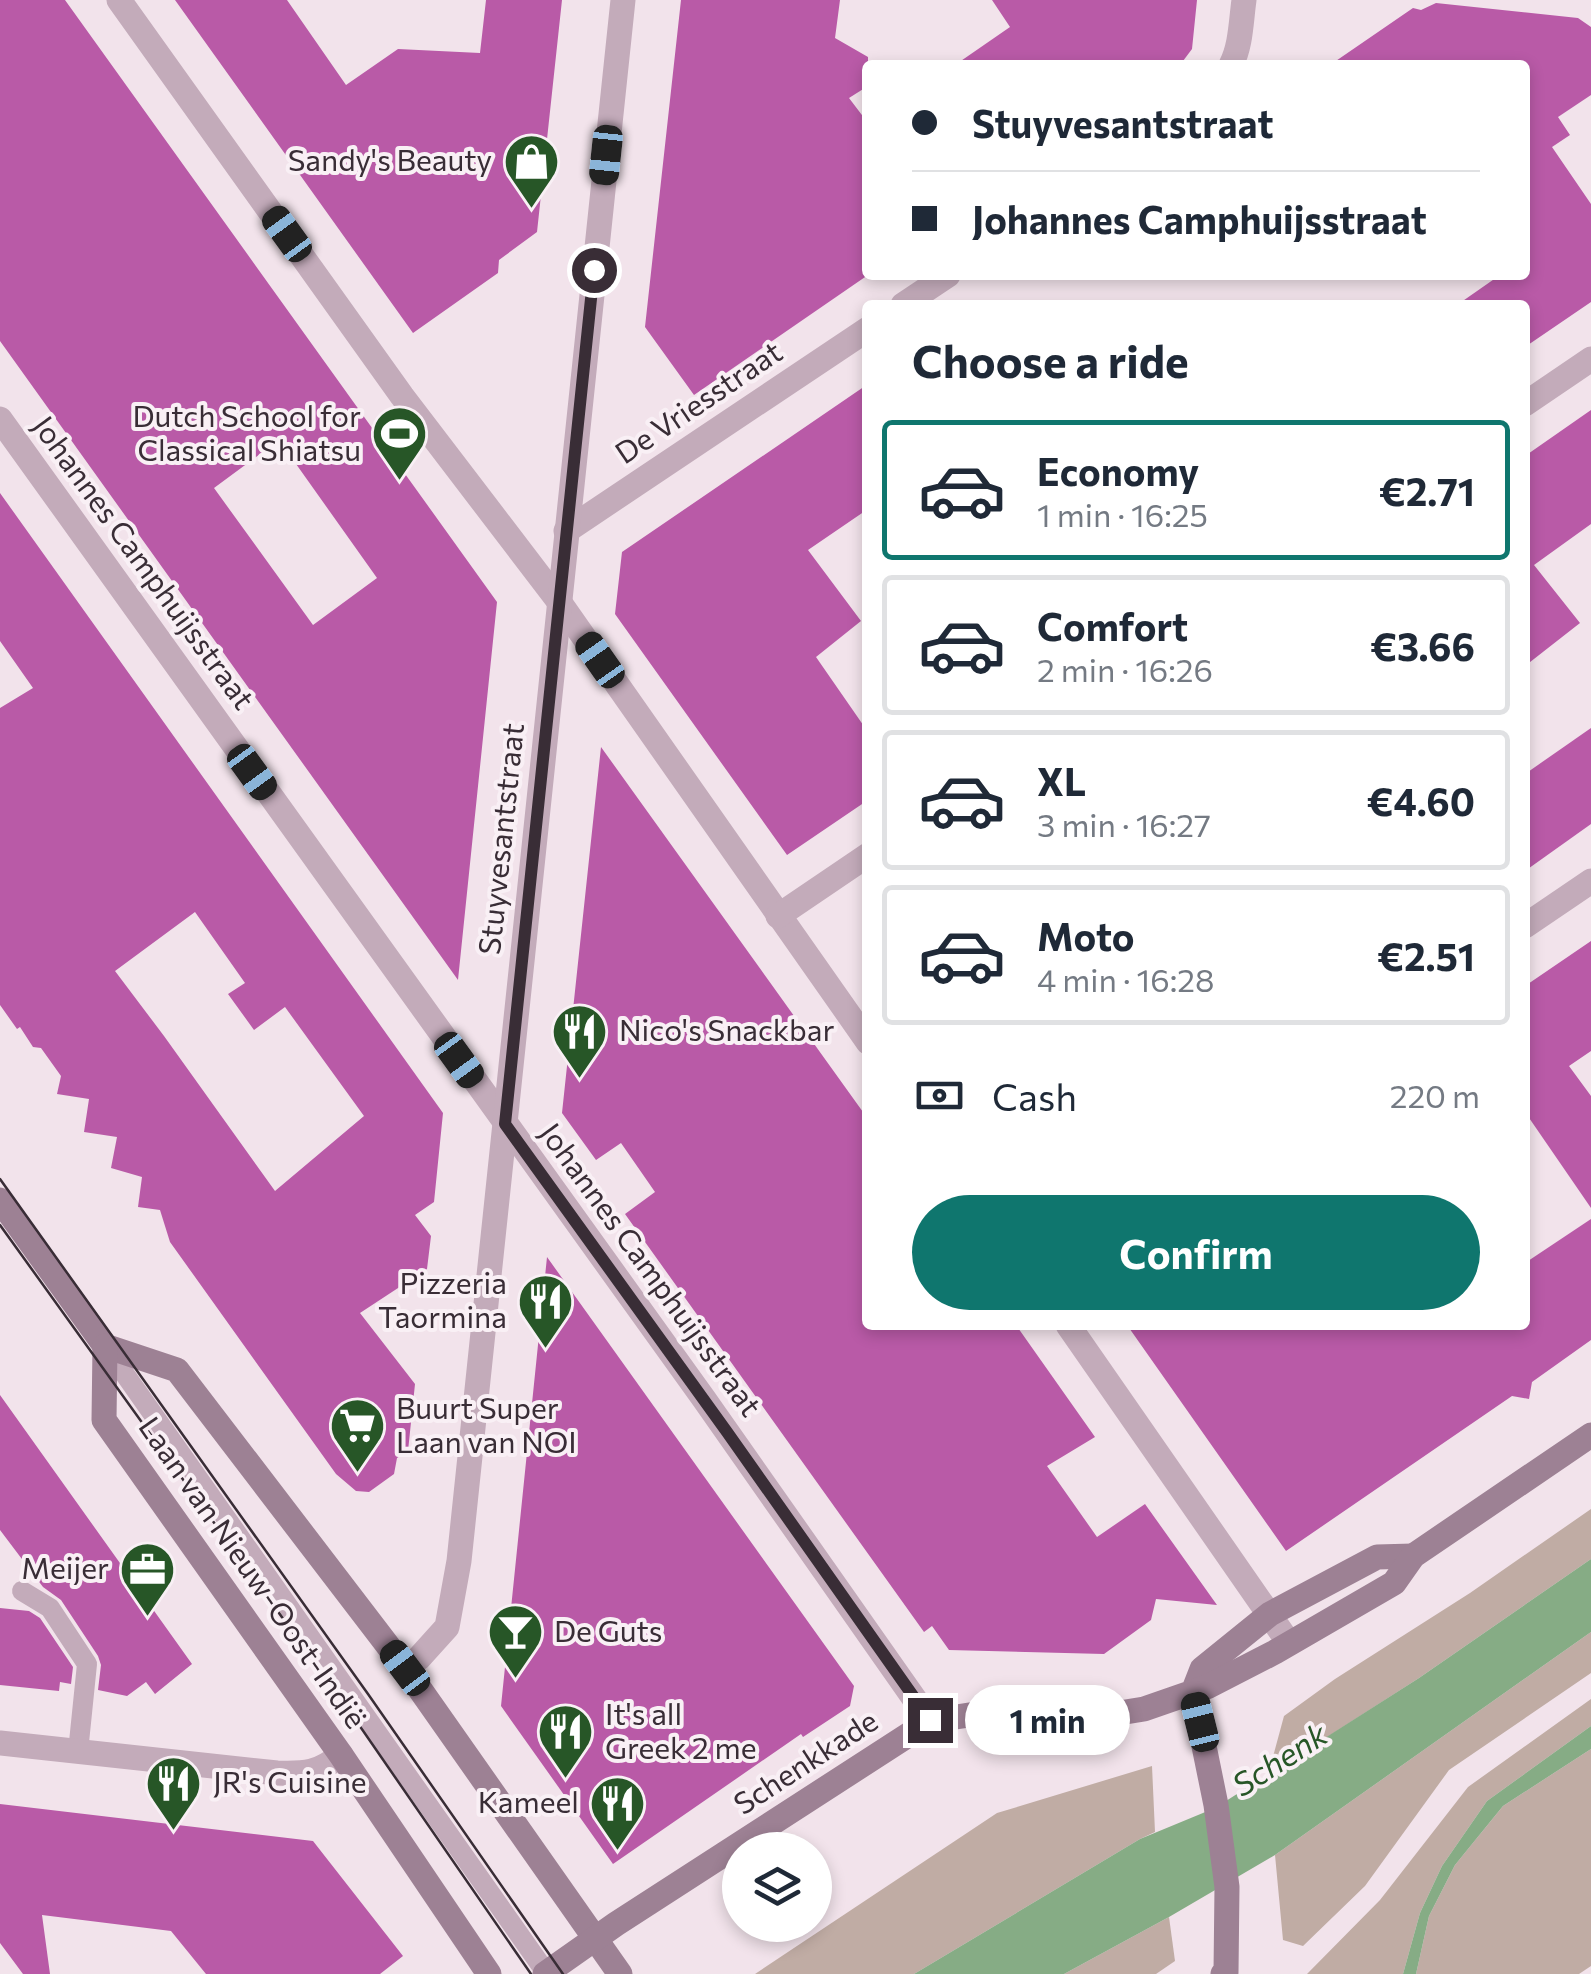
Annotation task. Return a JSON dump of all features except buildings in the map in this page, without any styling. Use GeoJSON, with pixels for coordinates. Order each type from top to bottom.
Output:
{"type":"FeatureCollection","features":[{"type":"Feature","properties":{"kind":"main road","name":"Laan van Nieuw-Oost-Indië"},"geometry":{"type":"LineString","coordinates":[[0,1200],[105,1346],[177,1370],[405,1668],[620,1974]]}},
{"type":"Feature","properties":{"kind":"main road","name":"Laan van Nieuw-Oost-Indië"},"geometry":{"type":"LineString","coordinates":[[105,1346],[104,1420],[342,1755],[489,1974]]}},
{"type":"Feature","properties":{"kind":"main road","name":"Schenkkade"},"geometry":{"type":"LineString","coordinates":[[546,1974],[930,1720],[1008,1709],[1107,1715],[1144,1709],[1209,1686],[1394,1583],[1412,1556],[1591,1436]]}},
{"type":"Feature","properties":{"kind":"main road","name":"Schenkkade"},"geometry":{"type":"LineString","coordinates":[[1193,1692],[1202,1669],[1270,1614],[1377,1557],[1412,1556]]}},
{"type":"Feature","properties":{"kind":"main road"},"geometry":{"type":"LineString","coordinates":[[1193,1692],[1216,1805],[1226,1887],[1225,1973]]}},
{"type":"Feature","properties":{"kind":"street"},"geometry":{"type":"LineString","coordinates":[[120,0],[402,396],[560,603],[862,1034]]}},
{"type":"Feature","properties":{"kind":"street","name":"Stuyvesantstraat"},"geometry":{"type":"LineString","coordinates":[[405,1668],[447,1627],[453,1597],[623,0]]}},
{"type":"Feature","properties":{"kind":"street"},"geometry":{"type":"LineString","coordinates":[[1234,60],[1244,0]]}},
{"type":"Feature","properties":{"kind":"street"},"geometry":{"type":"LineString","coordinates":[[910,300],[940,280]]}},
{"type":"Feature","properties":{"kind":"street","name":"De Vriesstraat"},"geometry":{"type":"LineString","coordinates":[[566,532],[862,333]]}},
{"type":"Feature","properties":{"kind":"street"},"geometry":{"type":"LineString","coordinates":[[1530,401],[1591,359]]}},
{"type":"Feature","properties":{"kind":"street","name":"Johannes Camphuijsstraat"},"geometry":{"type":"LineString","coordinates":[[0,419],[930,1720]]}},
{"type":"Feature","properties":{"kind":"street"},"geometry":{"type":"LineString","coordinates":[[778,916],[862,859]]}},
{"type":"Feature","properties":{"kind":"street"},"geometry":{"type":"LineString","coordinates":[[1530,923],[1591,881]]}},
{"type":"Feature","properties":{"kind":"street"},"geometry":{"type":"LineString","coordinates":[[1071,1330],[1290,1643]]}},
{"type":"Feature","properties":{"kind":"street"},"geometry":{"type":"LineString","coordinates":[[0,1743],[277,1773],[306,1774],[325,1768],[342,1755]]}},
{"type":"Feature","properties":{"kind":"lane","name":"Laan van Nieuw-Oost-Indië"},"geometry":{"type":"LineString","coordinates":[[105,1346],[546,1974]]}},
{"type":"Feature","properties":{"kind":"lane"},"geometry":{"type":"LineString","coordinates":[[22,1590],[50,1608],[87,1664],[78,1752]]}},
{"type":"Feature","properties":{"kind":"shaded area"},"geometry":{"type":"Polygon","coordinates":[[[1591,1509],[1591,1559],[1419,1678],[1268,1775],[1284,1716],[1591,1509]]]}},
{"type":"Feature","properties":{"kind":"shaded area"},"geometry":{"type":"Polygon","coordinates":[[[1591,1559],[1591,1632],[1275,1855],[1064,1974],[914,1974],[1140,1839],[1215,1808],[1419,1678],[1591,1559]]]}},
{"type":"Feature","properties":{"kind":"shaded area"},"geometry":{"type":"Polygon","coordinates":[[[1591,1632],[1591,1673],[1449,1770],[1365,1886],[1303,1946],[1283,1940],[1275,1855],[1591,1632]]]}},
{"type":"Feature","properties":{"kind":"shaded area"},"geometry":{"type":"Polygon","coordinates":[[[1591,1699],[1591,1726],[1487,1801],[1442,1866],[1420,1913],[1403,1974],[1307,1974],[1380,1900],[1468,1787],[1591,1699]]]}},
{"type":"Feature","properties":{"kind":"shaded area"},"geometry":{"type":"Polygon","coordinates":[[[1591,1726],[1591,1749],[1503,1806],[1455,1865],[1429,1916],[1416,1974],[1403,1974],[1420,1913],[1442,1866],[1487,1801],[1591,1726]]]}},
{"type":"Feature","properties":{"kind":"shaded area"},"geometry":{"type":"Polygon","coordinates":[[[1591,1749],[1591,1966],[1579,1974],[1416,1974],[1429,1916],[1455,1865],[1503,1806],[1591,1749]]]}},
{"type":"Feature","properties":{"kind":"shaded area"},"geometry":{"type":"Polygon","coordinates":[[[1152,1766],[1155,1832],[914,1974],[755,1974],[803,1942],[832,1942],[832,1923],[997,1813],[1152,1766]]]}},
{"type":"Feature","properties":{"kind":"shaded area"},"geometry":{"type":"Polygon","coordinates":[[[1169,1917],[1175,1961],[1156,1974],[1064,1974],[1169,1917]]]}},
{"type":"Feature","properties":{"kind":"tram line"},"geometry":{"type":"LineString","coordinates":[[0,1179],[563,1974]]}},
{"type":"Feature","properties":{"kind":"tram line"},"geometry":{"type":"LineString","coordinates":[[0,1225],[348,1709],[531,1974]]}},
{"type":"Feature","properties":{"kind":"place","name":"Sandy's Beauty"},"geometry":{"type":"Point","coordinates":[531,210]}},
{"type":"Feature","properties":{"kind":"place","name":"Dutch School for Classical Shiatsu"},"geometry":{"type":"Point","coordinates":[400,483]}},
{"type":"Feature","properties":{"kind":"place","name":"Nico's Snackbar"},"geometry":{"type":"Point","coordinates":[580,1080]}},
{"type":"Feature","properties":{"kind":"place","name":"Pizzeria Taormina"},"geometry":{"type":"Point","coordinates":[546,1350]}},
{"type":"Feature","properties":{"kind":"place","name":"Buurt Super Laan van NOI"},"geometry":{"type":"Point","coordinates":[357,1475]}},
{"type":"Feature","properties":{"kind":"place","name":"Meijer"},"geometry":{"type":"Point","coordinates":[148,1618]}},
{"type":"Feature","properties":{"kind":"place","name":"De Guts"},"geometry":{"type":"Point","coordinates":[515,1681]}},
{"type":"Feature","properties":{"kind":"place","name":"It's all Greek 2 me"},"geometry":{"type":"Point","coordinates":[566,1781]}},
{"type":"Feature","properties":{"kind":"place","name":"JR's Cuisine"},"geometry":{"type":"Point","coordinates":[174,1832]}},
{"type":"Feature","properties":{"kind":"place","name":"Kameel"},"geometry":{"type":"Point","coordinates":[618,1852]}},
{"type":"Feature","properties":{"kind":"route"},"geometry":{"type":"LineString","coordinates":[[594,270],[505,1124],[930,1720]]}},
{"type":"Feature","properties":{"kind":"water label","name":"Schenk"},"geometry":{"type":"Point","coordinates":[1280,1760]}}]}
